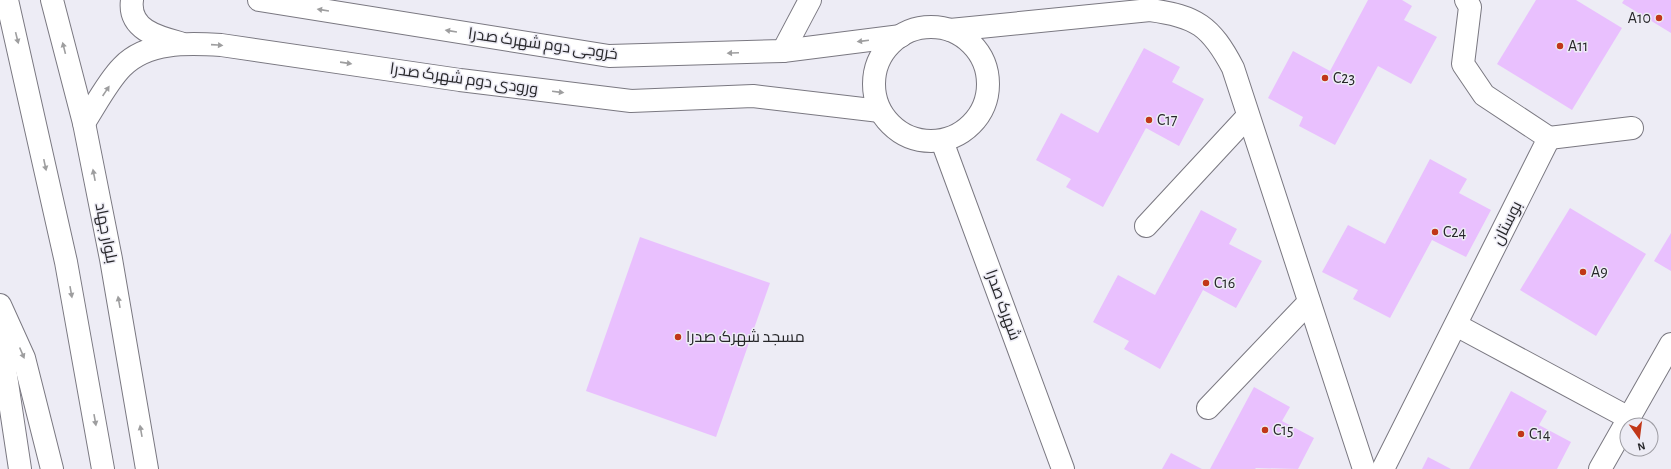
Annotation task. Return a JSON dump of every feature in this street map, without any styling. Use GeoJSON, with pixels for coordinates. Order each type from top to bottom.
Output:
{"type":"FeatureCollection","features":[{"type":"Feature","properties":{"kind":"street"},"geometry":{"type":"LineString","coordinates":[[7,0],[24,67],[66,262],[103,469]]}},
{"type":"Feature","properties":{"kind":"street","name":"بلوار جهاد"},"geometry":{"type":"LineString","coordinates":[[52,0],[84,123],[111,259],[147,469]]}},
{"type":"Feature","properties":{"kind":"street"},"geometry":{"type":"LineString","coordinates":[[132,0],[131,9],[137,23],[158,37],[181,44]]}},
{"type":"Feature","properties":{"kind":"street","name":"خروجی دوم شهرک صدرا"},"geometry":{"type":"LineString","coordinates":[[259,0],[609,56],[783,51],[901,36]]}},
{"type":"Feature","properties":{"kind":"street"},"geometry":{"type":"LineString","coordinates":[[783,51],[810,0]]}},
{"type":"Feature","properties":{"kind":"street"},"geometry":{"type":"LineString","coordinates":[[1486,0],[1468,8],[1463,64],[1484,95],[1549,138],[1632,128]]}},
{"type":"Feature","properties":{"kind":"street"},"geometry":{"type":"LineString","coordinates":[[950,30],[964,37],[977,49],[985,63],[989,80],[987,96],[982,112],[971,125],[958,135],[942,140],[925,141],[909,137],[892,126],[880,110],[874,92],[875,72],[882,54],[901,36],[913,30],[933,27],[950,30],[1150,10],[1177,13],[1201,25],[1220,44],[1233,68],[1364,469]]}},
{"type":"Feature","properties":{"kind":"street","name":"ورودی دوم شهرک صدرا"},"geometry":{"type":"LineString","coordinates":[[84,123],[122,67],[141,53],[159,47],[181,44],[221,45],[460,80],[631,101],[753,96],[880,110]]}},
{"type":"Feature","properties":{"kind":"street"},"geometry":{"type":"LineString","coordinates":[[1146,226],[1248,116]]}},
{"type":"Feature","properties":{"kind":"street","name":"بوستان"},"geometry":{"type":"LineString","coordinates":[[1383,469],[1549,138]]}},
{"type":"Feature","properties":{"kind":"street","name":"شهرک صدرا"},"geometry":{"type":"LineString","coordinates":[[942,140],[1064,469]]}},
{"type":"Feature","properties":{"kind":"street"},"geometry":{"type":"LineString","coordinates":[[1208,408],[1309,302]]}},
{"type":"Feature","properties":{"kind":"street"},"geometry":{"type":"LineString","coordinates":[[0,305],[24,358],[52,469]]}},
{"type":"Feature","properties":{"kind":"street"},"geometry":{"type":"LineString","coordinates":[[1456,324],[1627,417]]}},
{"type":"Feature","properties":{"kind":"street"},"geometry":{"type":"LineString","coordinates":[[0,336],[20,469]]}},
{"type":"Feature","properties":{"kind":"street"},"geometry":{"type":"LineString","coordinates":[[1630,417],[1671,344]]}},
{"type":"Feature","properties":{"kind":"street"},"geometry":{"type":"LineString","coordinates":[[1600,469],[1619,436]]}},
{"type":"Feature","properties":{"kind":"building","name":"C23"},"geometry":{"type":"Polygon","coordinates":[[[1368,0],[1402,0],[1412,6],[1404,20],[1437,37],[1411,84],[1378,66],[1335,145],[1299,126],[1303,117],[1268,98],[1293,51],[1330,71],[1368,0]]]}},
{"type":"Feature","properties":{"kind":"building","name":"A11"},"geometry":{"type":"Polygon","coordinates":[[[1536,0],[1576,0],[1622,28],[1572,110],[1497,64],[1536,0]]]}},
{"type":"Feature","properties":{"kind":"building","name":"A10"},"geometry":{"type":"Polygon","coordinates":[[[1624,0],[1671,0],[1671,33],[1622,3],[1624,0]]]}},
{"type":"Feature","properties":{"kind":"building","name":"C17"},"geometry":{"type":"Polygon","coordinates":[[[1144,48],[1180,67],[1172,82],[1204,99],[1179,146],[1146,128],[1103,207],[1066,187],[1071,179],[1036,160],[1061,113],[1098,133],[1144,48]]]}},
{"type":"Feature","properties":{"kind":"building","name":"C24"},"geometry":{"type":"Polygon","coordinates":[[[1430,159],[1467,179],[1459,193],[1491,210],[1466,257],[1432,240],[1390,318],[1353,299],[1358,290],[1322,272],[1348,225],[1385,244],[1430,159]]]}},
{"type":"Feature","properties":{"kind":"building","name":"A9"},"geometry":{"type":"Polygon","coordinates":[[[1570,208],[1646,254],[1596,336],[1520,290],[1570,208]]]}},
{"type":"Feature","properties":{"kind":"building","name":"C16"},"geometry":{"type":"Polygon","coordinates":[[[1201,210],[1237,229],[1229,244],[1262,261],[1236,308],[1203,290],[1160,369],[1124,349],[1129,341],[1093,322],[1118,275],[1155,295],[1201,210]]]}},
{"type":"Feature","properties":{"kind":"building"},"geometry":{"type":"Polygon","coordinates":[[[1671,233],[1671,271],[1654,261],[1671,233]]]}},
{"type":"Feature","properties":{"kind":"building","name":"مسجد شهرک صدرا"},"geometry":{"type":"Polygon","coordinates":[[[640,237],[770,283],[716,437],[586,391],[640,237]]]}},
{"type":"Feature","properties":{"kind":"building","name":"C15"},"geometry":{"type":"Polygon","coordinates":[[[1254,387],[1290,407],[1282,421],[1314,438],[1298,469],[1210,469],[1254,387]]]}},
{"type":"Feature","properties":{"kind":"building","name":"C14"},"geometry":{"type":"Polygon","coordinates":[[[1511,391],[1547,411],[1539,425],[1571,442],[1557,469],[1469,469],[1511,391]]]}},
{"type":"Feature","properties":{"kind":"building"},"geometry":{"type":"Polygon","coordinates":[[[1171,453],[1202,469],[1162,469],[1171,453]]]}},
{"type":"Feature","properties":{"kind":"building"},"geometry":{"type":"Polygon","coordinates":[[[1428,457],[1451,469],[1422,469],[1428,457]]]}},
{"type":"Feature","properties":{"kind":"place","name":"A10"},"geometry":{"type":"Point","coordinates":[1659,18]}},
{"type":"Feature","properties":{"kind":"place","name":"A11"},"geometry":{"type":"Point","coordinates":[1560,46]}},
{"type":"Feature","properties":{"kind":"place","name":"C23"},"geometry":{"type":"Point","coordinates":[1325,78]}},
{"type":"Feature","properties":{"kind":"place","name":"C17"},"geometry":{"type":"Point","coordinates":[1149,120]}},
{"type":"Feature","properties":{"kind":"place","name":"C24"},"geometry":{"type":"Point","coordinates":[1435,232]}},
{"type":"Feature","properties":{"kind":"place","name":"A9"},"geometry":{"type":"Point","coordinates":[1583,272]}},
{"type":"Feature","properties":{"kind":"place","name":"C16"},"geometry":{"type":"Point","coordinates":[1206,283]}},
{"type":"Feature","properties":{"kind":"place","name":"مسجد شهرک صدرا"},"geometry":{"type":"Point","coordinates":[678,337]}},
{"type":"Feature","properties":{"kind":"place","name":"C15"},"geometry":{"type":"Point","coordinates":[1265,430]}},
{"type":"Feature","properties":{"kind":"place","name":"C14"},"geometry":{"type":"Point","coordinates":[1521,434]}}]}
